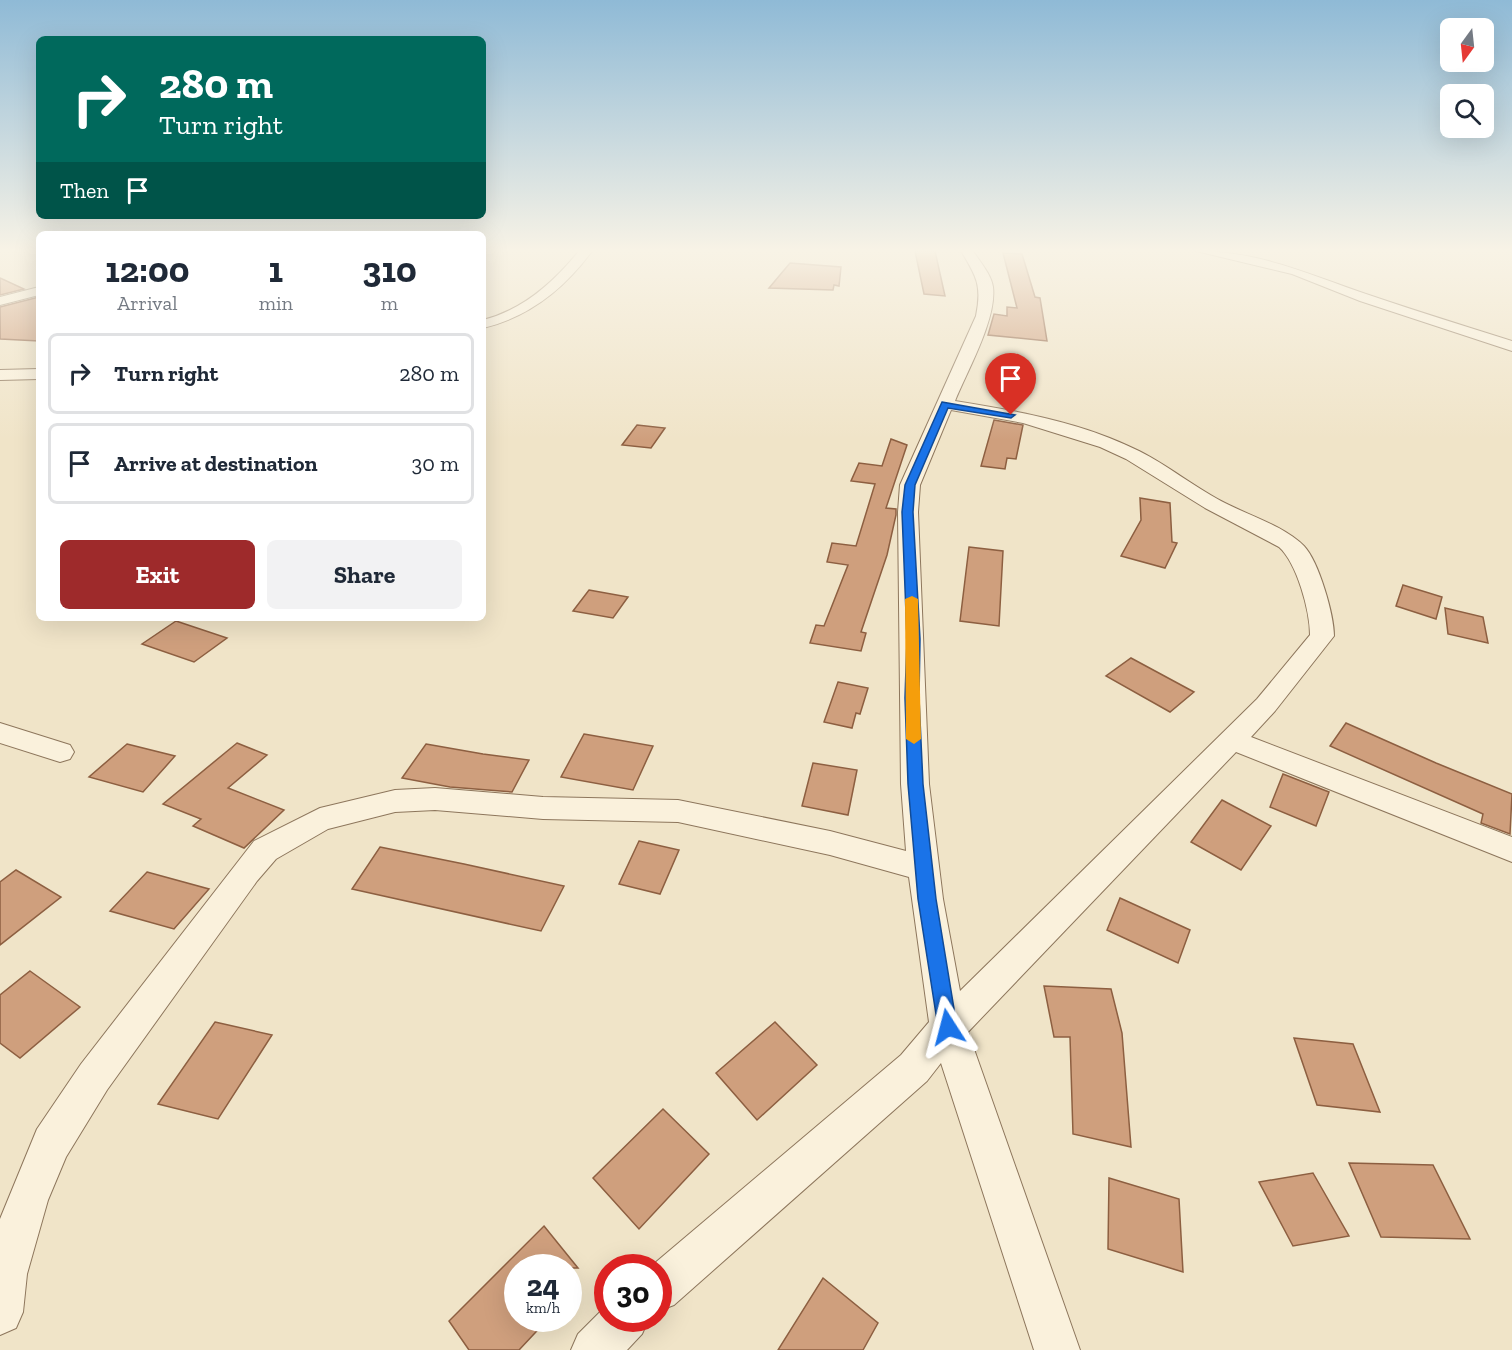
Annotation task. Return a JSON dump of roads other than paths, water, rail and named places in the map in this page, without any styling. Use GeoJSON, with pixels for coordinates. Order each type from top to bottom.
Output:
{"type":"FeatureCollection","features":[{"type":"Feature","properties":{"kind":"street"},"geometry":{"type":"LineString","coordinates":[[486,323],[507,314]]}},
{"type":"Feature","properties":{"kind":"street"},"geometry":{"type":"LineString","coordinates":[[982,314],[910,485],[908,512],[915,784],[924,868],[948,1027],[1057,1350]]}},
{"type":"Feature","properties":{"kind":"street"},"geometry":{"type":"LineString","coordinates":[[1412,314],[1512,346]]}},
{"type":"Feature","properties":{"kind":"street"},"geometry":{"type":"LineString","coordinates":[[0,375],[36,374]]}},
{"type":"Feature","properties":{"kind":"street"},"geometry":{"type":"LineString","coordinates":[[672,1277],[914,1068],[948,1027],[1266,705],[1322,636],[1322,626],[1309,578],[1296,549],[1279,537],[1212,504],[1133,455],[1106,443],[1026,418],[945,404]]}},
{"type":"Feature","properties":{"kind":"street"},"geometry":{"type":"LineString","coordinates":[[0,733],[60,752]]}},
{"type":"Feature","properties":{"kind":"street"},"geometry":{"type":"LineString","coordinates":[[1232,740],[1512,850]]}},
{"type":"Feature","properties":{"kind":"street"},"geometry":{"type":"LineString","coordinates":[[0,1312],[4,1274],[27,1200],[51,1143],[94,1077],[219,904],[265,850],[320,820],[395,801],[435,799],[543,808],[678,811],[739,823],[924,868]]}},
{"type":"Feature","properties":{"kind":"street"},"geometry":{"type":"LineString","coordinates":[[594,1350],[612,1332]]}}]}
